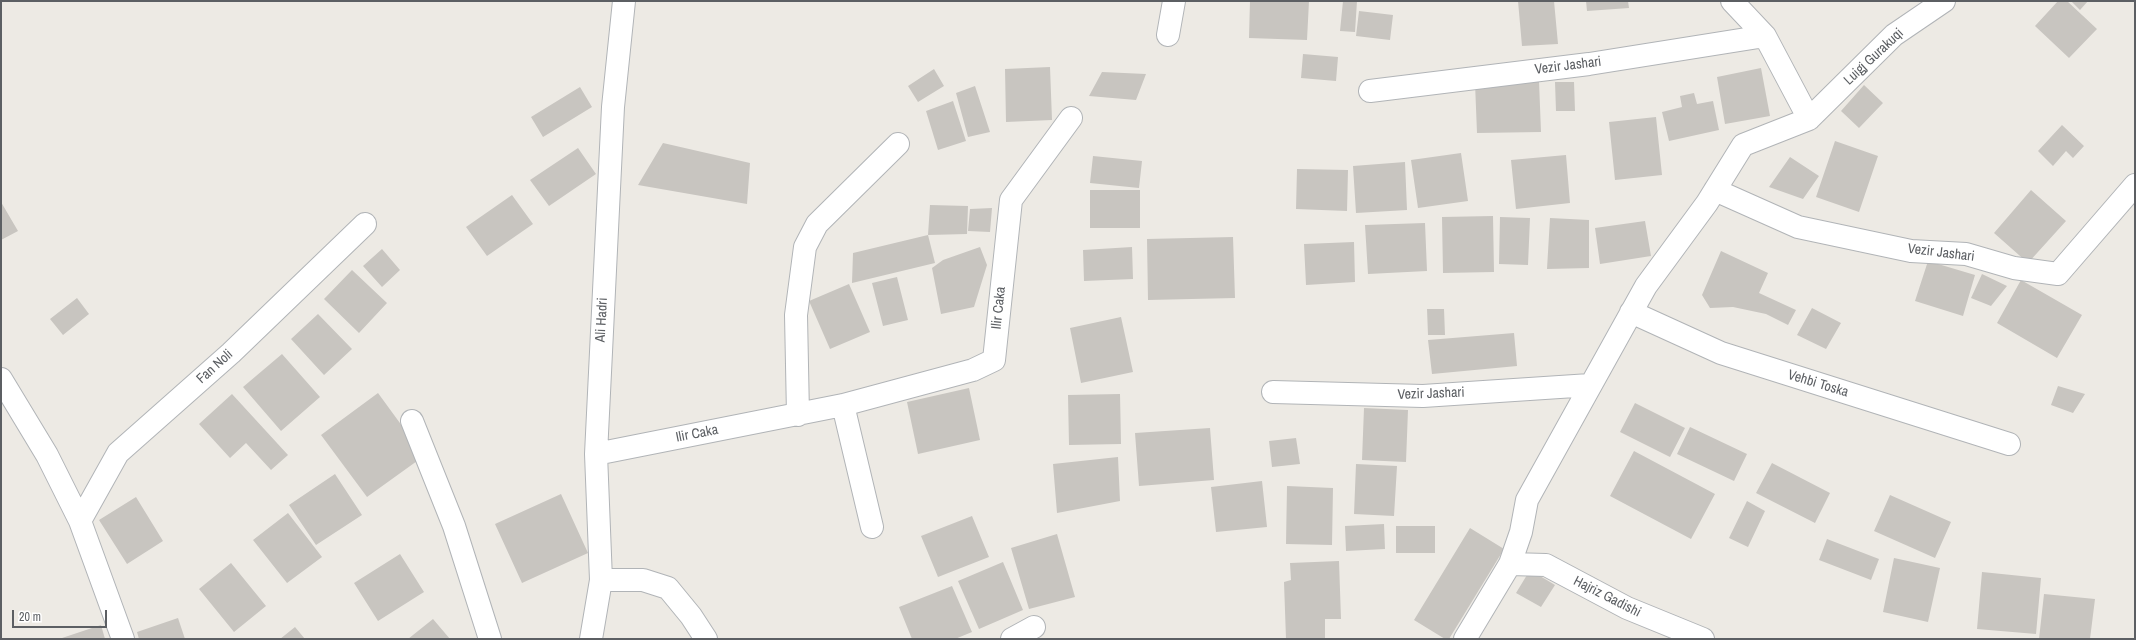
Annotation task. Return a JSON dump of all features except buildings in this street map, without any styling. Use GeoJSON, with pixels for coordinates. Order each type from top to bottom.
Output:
{"type":"FeatureCollection","features":[{"type":"Feature","properties":{"kind":"street","name":"Ali Hadri"},"geometry":{"type":"LineString","coordinates":[[591,639],[601,580],[596,454],[613,108],[624,1]]}},
{"type":"Feature","properties":{"kind":"street"},"geometry":{"type":"LineString","coordinates":[[1168,35],[1174,1]]}},
{"type":"Feature","properties":{"kind":"street"},"geometry":{"type":"LineString","coordinates":[[1465,639],[1510,564],[1521,532],[1527,500],[1646,286],[1715,190],[1743,145],[1809,119],[1765,36],[1732,1]]}},
{"type":"Feature","properties":{"kind":"street","name":"Luigj Gurakuqi"},"geometry":{"type":"LineString","coordinates":[[1809,119],[1894,35],[1944,1]]}},
{"type":"Feature","properties":{"kind":"street","name":"Vezir Jashari"},"geometry":{"type":"LineString","coordinates":[[1370,91],[1589,64],[1765,36]]}},
{"type":"Feature","properties":{"kind":"street","name":"Ilir Caka"},"geometry":{"type":"LineString","coordinates":[[596,454],[843,405],[973,370],[994,360],[1011,200],[1071,118]]}},
{"type":"Feature","properties":{"kind":"street"},"geometry":{"type":"LineString","coordinates":[[798,415],[796,315],[805,248],[817,224],[898,144]]}},
{"type":"Feature","properties":{"kind":"street","name":"Vezir Jashari"},"geometry":{"type":"LineString","coordinates":[[1715,190],[1798,227],[1911,251],[1966,254],[2014,268],[2058,274],[2135,185]]}},
{"type":"Feature","properties":{"kind":"street","name":"Fan Noli"},"geometry":{"type":"LineString","coordinates":[[80,521],[118,453],[231,353],[365,224]]}},
{"type":"Feature","properties":{"kind":"street","name":"Vehbi Toska"},"geometry":{"type":"LineString","coordinates":[[1631,312],[1721,353],[2010,444]]}},
{"type":"Feature","properties":{"kind":"street"},"geometry":{"type":"LineString","coordinates":[[1,378],[47,455],[80,521],[123,639]]}},
{"type":"Feature","properties":{"kind":"street","name":"Vezir Jashari"},"geometry":{"type":"LineString","coordinates":[[1272,392],[1423,396],[1590,385]]}},
{"type":"Feature","properties":{"kind":"street"},"geometry":{"type":"LineString","coordinates":[[843,405],[872,528]]}},
{"type":"Feature","properties":{"kind":"street"},"geometry":{"type":"LineString","coordinates":[[412,421],[454,526],[490,639]]}},
{"type":"Feature","properties":{"kind":"street","name":"Hajriz Gadishi"},"geometry":{"type":"LineString","coordinates":[[1510,564],[1546,565],[1627,608],[1703,639]]}},
{"type":"Feature","properties":{"kind":"street"},"geometry":{"type":"LineString","coordinates":[[601,580],[643,580],[668,588],[692,616],[706,639]]}},
{"type":"Feature","properties":{"kind":"street"},"geometry":{"type":"LineString","coordinates":[[1012,639],[1034,627]]}}]}
